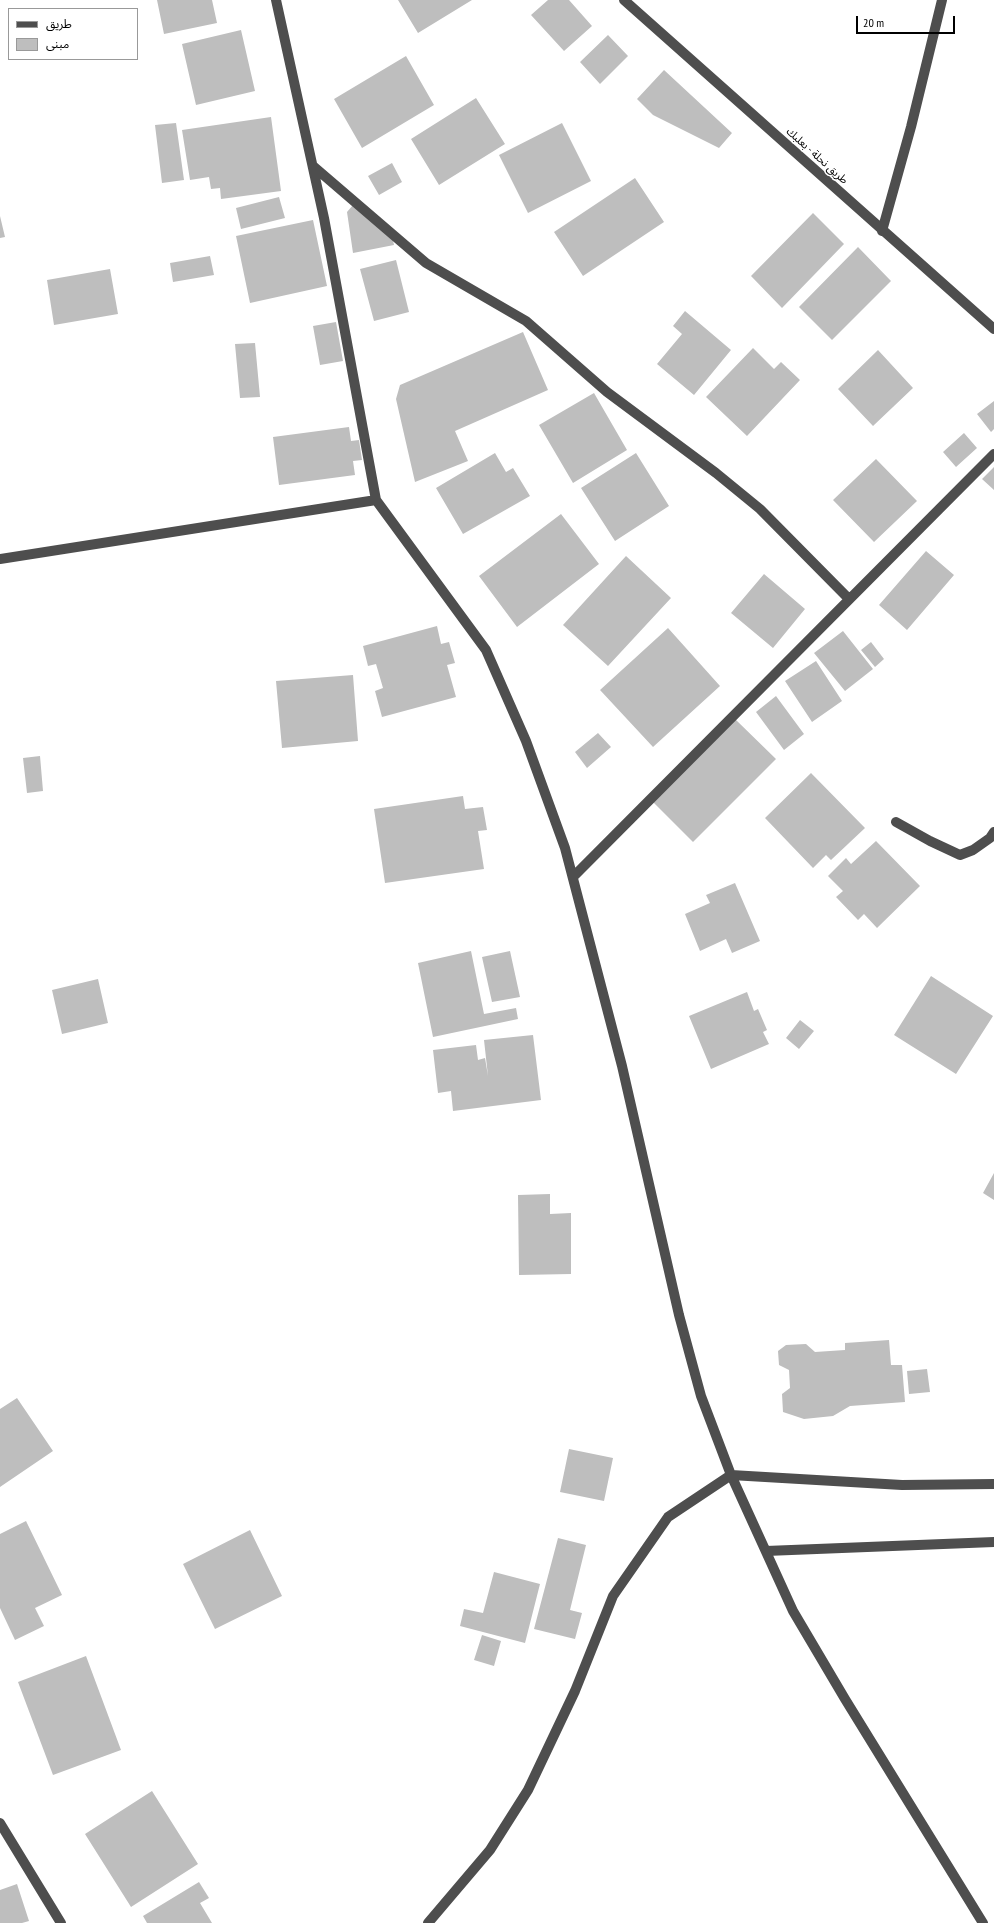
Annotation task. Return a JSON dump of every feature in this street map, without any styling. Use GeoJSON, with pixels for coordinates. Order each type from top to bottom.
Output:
{"type":"FeatureCollection","features":[{"type":"Feature","properties":{"kind":"street"},"geometry":{"type":"LineString","coordinates":[[276,0],[324,218],[376,500],[486,650],[526,741],[565,848],[622,1066],[679,1315],[701,1396],[731,1475],[794,1611],[841,1692],[983,1923]]}},
{"type":"Feature","properties":{"kind":"street","name":"طريق نحلة - بعلبك"},"geometry":{"type":"LineString","coordinates":[[624,0],[994,329]]}},
{"type":"Feature","properties":{"kind":"street"},"geometry":{"type":"LineString","coordinates":[[882,231],[911,127],[942,0]]}},
{"type":"Feature","properties":{"kind":"street"},"geometry":{"type":"LineString","coordinates":[[313,166],[426,263],[526,321],[607,392],[716,473],[760,509],[849,600]]}},
{"type":"Feature","properties":{"kind":"street"},"geometry":{"type":"LineString","coordinates":[[573,877],[994,454]]}},
{"type":"Feature","properties":{"kind":"street"},"geometry":{"type":"LineString","coordinates":[[0,559],[376,500]]}},
{"type":"Feature","properties":{"kind":"street"},"geometry":{"type":"LineString","coordinates":[[896,822],[930,841],[960,855],[973,850],[990,838],[994,832]]}},
{"type":"Feature","properties":{"kind":"street"},"geometry":{"type":"LineString","coordinates":[[428,1923],[490,1850],[528,1790],[575,1691],[613,1596],[668,1517],[731,1475],[902,1485],[994,1484]]}},
{"type":"Feature","properties":{"kind":"street"},"geometry":{"type":"LineString","coordinates":[[766,1551],[994,1542]]}},
{"type":"Feature","properties":{"kind":"street"},"geometry":{"type":"LineString","coordinates":[[0,1823],[61,1923]]}},
{"type":"Feature","properties":{"kind":"building"},"geometry":{"type":"Polygon","coordinates":[[[157,0],[212,0],[217,23],[164,34],[157,0]]]}},
{"type":"Feature","properties":{"kind":"building"},"geometry":{"type":"Polygon","coordinates":[[[398,0],[472,0],[418,33],[398,0]]]}},
{"type":"Feature","properties":{"kind":"building"},"geometry":{"type":"Polygon","coordinates":[[[548,0],[569,0],[592,26],[564,51],[531,15],[548,0]]]}},
{"type":"Feature","properties":{"kind":"building"},"geometry":{"type":"Polygon","coordinates":[[[241,30],[255,91],[196,105],[182,44],[241,30]]]}},
{"type":"Feature","properties":{"kind":"building"},"geometry":{"type":"Polygon","coordinates":[[[608,35],[628,56],[600,84],[580,62],[608,35]]]}},
{"type":"Feature","properties":{"kind":"building"},"geometry":{"type":"Polygon","coordinates":[[[406,56],[434,105],[362,148],[334,99],[406,56]]]}},
{"type":"Feature","properties":{"kind":"building"},"geometry":{"type":"Polygon","coordinates":[[[664,70],[732,133],[719,148],[653,115],[637,99],[664,70]]]}},
{"type":"Feature","properties":{"kind":"building"},"geometry":{"type":"Polygon","coordinates":[[[476,98],[505,144],[439,185],[411,139],[476,98]]]}},
{"type":"Feature","properties":{"kind":"building"},"geometry":{"type":"Polygon","coordinates":[[[271,117],[281,191],[221,199],[220,188],[211,189],[209,177],[190,180],[182,130],[271,117]]]}},
{"type":"Feature","properties":{"kind":"building"},"geometry":{"type":"Polygon","coordinates":[[[176,123],[184,180],[162,183],[155,125],[176,123]]]}},
{"type":"Feature","properties":{"kind":"building"},"geometry":{"type":"Polygon","coordinates":[[[562,123],[591,181],[528,213],[499,155],[562,123]]]}},
{"type":"Feature","properties":{"kind":"building"},"geometry":{"type":"Polygon","coordinates":[[[392,163],[402,182],[379,195],[368,176],[392,163]]]}},
{"type":"Feature","properties":{"kind":"building"},"geometry":{"type":"Polygon","coordinates":[[[635,178],[664,222],[583,276],[554,232],[635,178]]]}},
{"type":"Feature","properties":{"kind":"building"},"geometry":{"type":"Polygon","coordinates":[[[279,197],[285,218],[241,229],[236,208],[279,197]]]}},
{"type":"Feature","properties":{"kind":"building"},"geometry":{"type":"Polygon","coordinates":[[[353,205],[392,236],[394,245],[353,253],[347,212],[353,205]]]}},
{"type":"Feature","properties":{"kind":"building"},"geometry":{"type":"Polygon","coordinates":[[[813,213],[844,244],[782,308],[751,276],[813,213]]]}},
{"type":"Feature","properties":{"kind":"building"},"geometry":{"type":"Polygon","coordinates":[[[0,216],[5,237],[0,238],[0,216]]]}},
{"type":"Feature","properties":{"kind":"building"},"geometry":{"type":"Polygon","coordinates":[[[313,220],[327,286],[250,303],[236,236],[313,220]]]}},
{"type":"Feature","properties":{"kind":"building"},"geometry":{"type":"Polygon","coordinates":[[[858,247],[891,281],[832,340],[799,307],[858,247]]]}},
{"type":"Feature","properties":{"kind":"building"},"geometry":{"type":"Polygon","coordinates":[[[210,256],[214,275],[173,282],[170,263],[210,256]]]}},
{"type":"Feature","properties":{"kind":"building"},"geometry":{"type":"Polygon","coordinates":[[[396,260],[409,312],[374,321],[360,269],[396,260]]]}},
{"type":"Feature","properties":{"kind":"building"},"geometry":{"type":"Polygon","coordinates":[[[110,269],[118,314],[54,325],[47,280],[110,269]]]}},
{"type":"Feature","properties":{"kind":"building"},"geometry":{"type":"Polygon","coordinates":[[[685,311],[731,350],[694,395],[657,364],[682,334],[673,326],[685,311]]]}},
{"type":"Feature","properties":{"kind":"building"},"geometry":{"type":"Polygon","coordinates":[[[336,322],[343,361],[320,365],[313,326],[336,322]]]}},
{"type":"Feature","properties":{"kind":"building"},"geometry":{"type":"Polygon","coordinates":[[[523,332],[548,390],[455,431],[468,461],[415,482],[396,399],[400,385],[523,332]]]}},
{"type":"Feature","properties":{"kind":"building"},"geometry":{"type":"Polygon","coordinates":[[[255,343],[260,397],[240,398],[235,344],[255,343]]]}},
{"type":"Feature","properties":{"kind":"building"},"geometry":{"type":"Polygon","coordinates":[[[753,348],[774,369],[781,362],[800,380],[747,436],[706,397],[753,348]]]}},
{"type":"Feature","properties":{"kind":"building"},"geometry":{"type":"Polygon","coordinates":[[[878,350],[913,388],[873,426],[838,389],[878,350]]]}},
{"type":"Feature","properties":{"kind":"building"},"geometry":{"type":"Polygon","coordinates":[[[594,393],[627,450],[573,483],[539,425],[594,393]]]}},
{"type":"Feature","properties":{"kind":"building"},"geometry":{"type":"Polygon","coordinates":[[[994,401],[994,429],[991,432],[977,414],[994,401]]]}},
{"type":"Feature","properties":{"kind":"building"},"geometry":{"type":"Polygon","coordinates":[[[349,427],[351,441],[359,440],[362,460],[353,461],[355,475],[279,485],[273,437],[349,427]]]}},
{"type":"Feature","properties":{"kind":"building"},"geometry":{"type":"Polygon","coordinates":[[[964,433],[977,448],[956,467],[943,452],[964,433]]]}},
{"type":"Feature","properties":{"kind":"building"},"geometry":{"type":"Polygon","coordinates":[[[495,453],[506,472],[513,468],[530,496],[463,534],[436,488],[495,453]]]}},
{"type":"Feature","properties":{"kind":"building"},"geometry":{"type":"Polygon","coordinates":[[[636,453],[669,506],[615,541],[581,488],[636,453]]]}},
{"type":"Feature","properties":{"kind":"building"},"geometry":{"type":"Polygon","coordinates":[[[876,459],[917,501],[874,542],[833,500],[876,459]]]}},
{"type":"Feature","properties":{"kind":"building"},"geometry":{"type":"Polygon","coordinates":[[[994,467],[994,490],[982,479],[994,467]]]}},
{"type":"Feature","properties":{"kind":"building"},"geometry":{"type":"Polygon","coordinates":[[[561,514],[599,564],[517,627],[479,576],[561,514]]]}},
{"type":"Feature","properties":{"kind":"building"},"geometry":{"type":"Polygon","coordinates":[[[926,551],[954,575],[907,630],[879,605],[926,551]]]}},
{"type":"Feature","properties":{"kind":"building"},"geometry":{"type":"Polygon","coordinates":[[[626,556],[671,598],[608,666],[563,625],[626,556]]]}},
{"type":"Feature","properties":{"kind":"building"},"geometry":{"type":"Polygon","coordinates":[[[764,574],[805,609],[773,648],[731,613],[764,574]]]}},
{"type":"Feature","properties":{"kind":"building"},"geometry":{"type":"Polygon","coordinates":[[[437,626],[441,644],[449,642],[455,663],[447,665],[456,697],[382,717],[375,691],[383,688],[376,664],[368,666],[363,646],[437,626]]]}},
{"type":"Feature","properties":{"kind":"building"},"geometry":{"type":"Polygon","coordinates":[[[668,628],[720,686],[653,747],[600,690],[668,628]]]}},
{"type":"Feature","properties":{"kind":"building"},"geometry":{"type":"Polygon","coordinates":[[[843,631],[873,669],[845,691],[814,653],[843,631]]]}},
{"type":"Feature","properties":{"kind":"building"},"geometry":{"type":"Polygon","coordinates":[[[871,642],[884,659],[875,667],[861,650],[871,642]]]}},
{"type":"Feature","properties":{"kind":"building"},"geometry":{"type":"Polygon","coordinates":[[[816,661],[842,701],[812,722],[785,681],[816,661]]]}},
{"type":"Feature","properties":{"kind":"building"},"geometry":{"type":"Polygon","coordinates":[[[353,675],[358,741],[282,748],[276,681],[353,675]]]}},
{"type":"Feature","properties":{"kind":"building"},"geometry":{"type":"Polygon","coordinates":[[[776,696],[804,734],[784,750],[756,712],[776,696]]]}},
{"type":"Feature","properties":{"kind":"building"},"geometry":{"type":"Polygon","coordinates":[[[735,719],[776,759],[693,842],[652,801],[735,719]]]}},
{"type":"Feature","properties":{"kind":"building"},"geometry":{"type":"Polygon","coordinates":[[[598,733],[611,747],[587,768],[575,752],[598,733]]]}},
{"type":"Feature","properties":{"kind":"building"},"geometry":{"type":"Polygon","coordinates":[[[40,756],[43,791],[27,793],[23,758],[40,756]]]}},
{"type":"Feature","properties":{"kind":"building"},"geometry":{"type":"Polygon","coordinates":[[[811,773],[865,828],[831,860],[826,855],[813,868],[765,818],[811,773]]]}},
{"type":"Feature","properties":{"kind":"building"},"geometry":{"type":"Polygon","coordinates":[[[463,796],[465,809],[483,807],[487,830],[478,831],[484,869],[385,883],[374,809],[463,796]]]}},
{"type":"Feature","properties":{"kind":"building"},"geometry":{"type":"Polygon","coordinates":[[[876,841],[920,886],[877,928],[864,914],[858,920],[836,897],[843,891],[828,876],[846,858],[851,864],[876,841]]]}},
{"type":"Feature","properties":{"kind":"building"},"geometry":{"type":"Polygon","coordinates":[[[735,883],[760,941],[732,953],[726,939],[700,951],[685,914],[710,903],[706,895],[735,883]]]}},
{"type":"Feature","properties":{"kind":"building"},"geometry":{"type":"Polygon","coordinates":[[[471,951],[484,1014],[516,1008],[518,1019],[433,1037],[418,963],[471,951]]]}},
{"type":"Feature","properties":{"kind":"building"},"geometry":{"type":"Polygon","coordinates":[[[510,951],[520,997],[492,1002],[482,957],[510,951]]]}},
{"type":"Feature","properties":{"kind":"building"},"geometry":{"type":"Polygon","coordinates":[[[931,976],[993,1016],[956,1074],[894,1035],[931,976]]]}},
{"type":"Feature","properties":{"kind":"building"},"geometry":{"type":"Polygon","coordinates":[[[98,979],[108,1023],[62,1034],[52,990],[98,979]]]}},
{"type":"Feature","properties":{"kind":"building"},"geometry":{"type":"Polygon","coordinates":[[[747,992],[754,1011],[758,1009],[767,1030],[763,1032],[769,1044],[711,1069],[689,1016],[747,992]]]}},
{"type":"Feature","properties":{"kind":"building"},"geometry":{"type":"Polygon","coordinates":[[[800,1020],[814,1031],[799,1049],[786,1038],[800,1020]]]}},
{"type":"Feature","properties":{"kind":"building"},"geometry":{"type":"Polygon","coordinates":[[[533,1035],[541,1100],[453,1111],[451,1091],[438,1093],[433,1050],[476,1045],[478,1060],[485,1058],[488,1076],[484,1040],[533,1035]]]}},
{"type":"Feature","properties":{"kind":"building"},"geometry":{"type":"Polygon","coordinates":[[[994,1173],[994,1200],[983,1193],[994,1173]]]}},
{"type":"Feature","properties":{"kind":"building"},"geometry":{"type":"Polygon","coordinates":[[[550,1194],[550,1214],[571,1213],[571,1274],[519,1275],[518,1195],[550,1194]]]}},
{"type":"Feature","properties":{"kind":"building"},"geometry":{"type":"Polygon","coordinates":[[[889,1340],[891,1365],[902,1365],[905,1402],[850,1406],[833,1416],[804,1419],[783,1412],[782,1394],[790,1388],[789,1370],[779,1365],[778,1351],[786,1345],[806,1344],[815,1352],[845,1350],[845,1343],[889,1340]]]}},
{"type":"Feature","properties":{"kind":"building"},"geometry":{"type":"Polygon","coordinates":[[[927,1369],[930,1392],[909,1394],[907,1371],[927,1369]]]}},
{"type":"Feature","properties":{"kind":"building"},"geometry":{"type":"Polygon","coordinates":[[[17,1398],[53,1451],[0,1487],[0,1409],[17,1398]]]}},
{"type":"Feature","properties":{"kind":"building"},"geometry":{"type":"Polygon","coordinates":[[[569,1449],[613,1458],[604,1501],[560,1492],[569,1449]]]}},
{"type":"Feature","properties":{"kind":"building"},"geometry":{"type":"Polygon","coordinates":[[[26,1521],[62,1595],[35,1608],[44,1626],[15,1640],[0,1608],[0,1534],[26,1521]]]}},
{"type":"Feature","properties":{"kind":"building"},"geometry":{"type":"Polygon","coordinates":[[[250,1530],[282,1596],[215,1629],[183,1564],[250,1530]]]}},
{"type":"Feature","properties":{"kind":"building"},"geometry":{"type":"Polygon","coordinates":[[[558,1538],[586,1545],[570,1610],[582,1613],[575,1639],[534,1629],[558,1538]]]}},
{"type":"Feature","properties":{"kind":"building"},"geometry":{"type":"Polygon","coordinates":[[[494,1572],[540,1584],[525,1643],[460,1626],[464,1609],[483,1613],[494,1572]]]}},
{"type":"Feature","properties":{"kind":"building"},"geometry":{"type":"Polygon","coordinates":[[[482,1635],[501,1641],[494,1666],[474,1660],[482,1635]]]}},
{"type":"Feature","properties":{"kind":"building"},"geometry":{"type":"Polygon","coordinates":[[[86,1656],[121,1750],[53,1775],[18,1682],[86,1656]]]}},
{"type":"Feature","properties":{"kind":"building"},"geometry":{"type":"Polygon","coordinates":[[[152,1791],[198,1864],[131,1907],[85,1834],[152,1791]]]}},
{"type":"Feature","properties":{"kind":"building"},"geometry":{"type":"Polygon","coordinates":[[[199,1882],[209,1898],[200,1903],[212,1923],[147,1923],[143,1916],[199,1882]]]}},
{"type":"Feature","properties":{"kind":"building"},"geometry":{"type":"Polygon","coordinates":[[[17,1884],[29,1921],[22,1923],[0,1923],[0,1890],[17,1884]]]}}]}
